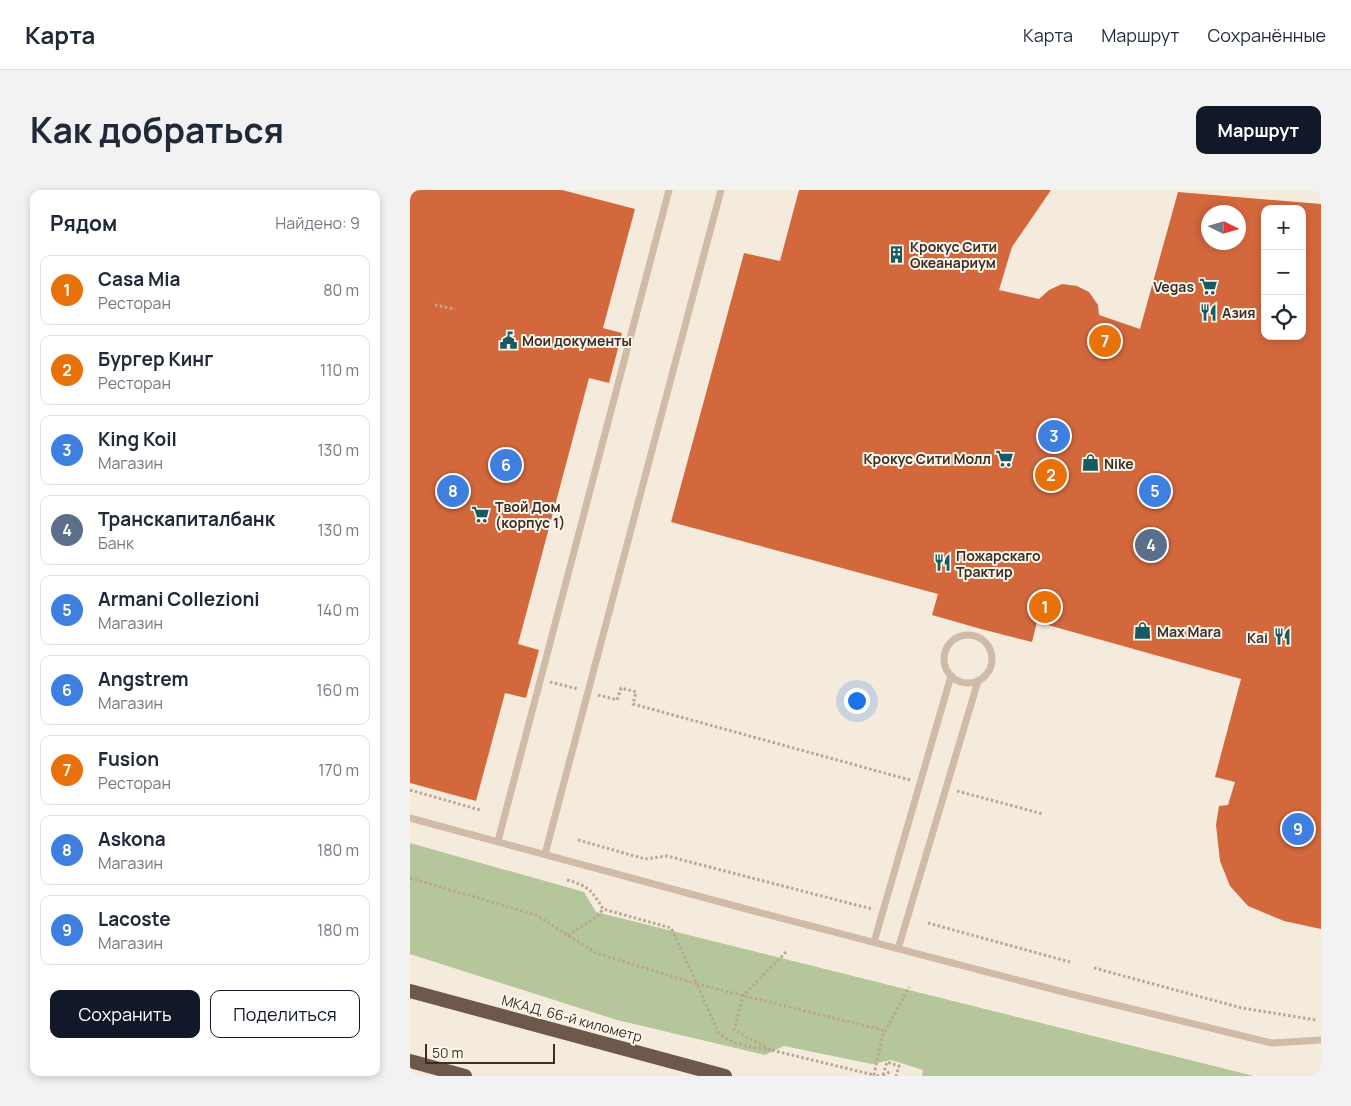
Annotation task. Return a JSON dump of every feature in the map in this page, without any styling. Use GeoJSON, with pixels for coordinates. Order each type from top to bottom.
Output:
{"type":"FeatureCollection","features":[{"type":"Feature","properties":{"kind":"highway","name":"МКАД, 66-й километр"},"geometry":{"type":"LineString","coordinates":[[410,991],[725,1076]]}},
{"type":"Feature","properties":{"kind":"highway"},"geometry":{"type":"LineString","coordinates":[[410,1061],[465,1076]]}},
{"type":"Feature","properties":{"kind":"lane"},"geometry":{"type":"LineString","coordinates":[[498,841],[669,190]]}},
{"type":"Feature","properties":{"kind":"lane"},"geometry":{"type":"LineString","coordinates":[[545,854],[721,190]]}},
{"type":"Feature","properties":{"kind":"lane"},"geometry":{"type":"LineString","coordinates":[[898,949],[978,681],[989,671],[992,659],[985,642],[974,635],[956,638],[947,647],[945,666],[951,676],[962,682],[978,681]]}},
{"type":"Feature","properties":{"kind":"lane"},"geometry":{"type":"LineString","coordinates":[[874,942],[951,676]]}},
{"type":"Feature","properties":{"kind":"lane"},"geometry":{"type":"LineString","coordinates":[[410,818],[898,949],[1272,1043],[1321,1040]]}},
{"type":"Feature","properties":{"kind":"path"},"geometry":{"type":"LineString","coordinates":[[435,305],[455,309]]}},
{"type":"Feature","properties":{"kind":"path"},"geometry":{"type":"LineString","coordinates":[[541,679],[618,700],[621,688],[636,692],[633,704],[910,778],[906,791],[917,794]]}},
{"type":"Feature","properties":{"kind":"path"},"geometry":{"type":"LineString","coordinates":[[410,790],[480,810]]}},
{"type":"Feature","properties":{"kind":"path"},"geometry":{"type":"LineString","coordinates":[[942,801],[953,804],[957,791],[1043,814]]}},
{"type":"Feature","properties":{"kind":"path"},"geometry":{"type":"LineString","coordinates":[[578,840],[645,859],[667,856],[876,910]]}},
{"type":"Feature","properties":{"kind":"path"},"geometry":{"type":"LineString","coordinates":[[410,878],[536,915],[596,953],[697,984],[886,1031]]}},
{"type":"Feature","properties":{"kind":"path"},"geometry":{"type":"LineString","coordinates":[[567,880],[585,885],[595,895],[603,909],[671,928],[718,1032],[724,1038],[732,1042],[874,1075],[882,1076],[891,1071],[890,1076]]}},
{"type":"Feature","properties":{"kind":"path"},"geometry":{"type":"LineString","coordinates":[[568,935],[597,917],[603,909]]}},
{"type":"Feature","properties":{"kind":"path"},"geometry":{"type":"LineString","coordinates":[[928,923],[1070,962]]}},
{"type":"Feature","properties":{"kind":"path"},"geometry":{"type":"LineString","coordinates":[[772,1050],[734,1030],[743,996],[786,952]]}},
{"type":"Feature","properties":{"kind":"path"},"geometry":{"type":"LineString","coordinates":[[1094,968],[1242,1008],[1316,1020]]}},
{"type":"Feature","properties":{"kind":"path"},"geometry":{"type":"LineString","coordinates":[[874,1075],[882,1037],[908,987]]}},
{"type":"Feature","properties":{"kind":"path"},"geometry":{"type":"LineString","coordinates":[[882,1076],[887,1062],[899,1066],[896,1076]]}},
{"type":"Feature","properties":{"kind":"green space"},"geometry":{"type":"Polygon","coordinates":[[[410,843],[584,892],[596,912],[1254,1076],[922,1076],[923,1070],[891,1060],[872,1064],[784,1046],[765,1055],[617,1020],[410,954],[410,843]]]}},
{"type":"Feature","properties":{"kind":"building","name":"Твой Дом (корпус 1)"},"geometry":{"type":"Polygon","coordinates":[[[410,190],[562,190],[635,209],[603,328],[622,333],[609,383],[589,378],[518,644],[539,650],[526,698],[505,693],[476,801],[410,783],[410,190]]]}},
{"type":"Feature","properties":{"kind":"building","name":"Крокус Сити Молл"},"geometry":{"type":"Polygon","coordinates":[[[799,190],[1051,190],[1012,247],[999,290],[1039,299],[1049,290],[1062,284],[1077,286],[1089,292],[1098,305],[1099,315],[1140,329],[1178,192],[1321,204],[1321,929],[1284,921],[1248,906],[1230,886],[1220,861],[1216,825],[1219,806],[1228,805],[1235,782],[1215,777],[1241,679],[1037,622],[1032,642],[981,629],[932,615],[938,594],[671,522],[744,253],[780,261],[799,190]]]}},
{"type":"Feature","properties":{"kind":"place","name":"Крокус Сити Океанариум"},"geometry":{"type":"Point","coordinates":[896,254]}},
{"type":"Feature","properties":{"kind":"place","name":"Vegas"},"geometry":{"type":"Point","coordinates":[1208,286]}},
{"type":"Feature","properties":{"kind":"place","name":"Азия"},"geometry":{"type":"Point","coordinates":[1208,312]}},
{"type":"Feature","properties":{"kind":"place","name":"Мои документы"},"geometry":{"type":"Point","coordinates":[508,340]}},
{"type":"Feature","properties":{"kind":"place","name":"Fusion"},"geometry":{"type":"Point","coordinates":[1105,341]}},
{"type":"Feature","properties":{"kind":"place","name":"King Koil"},"geometry":{"type":"Point","coordinates":[1054,436]}},
{"type":"Feature","properties":{"kind":"place","name":"Крокус Сити Молл"},"geometry":{"type":"Point","coordinates":[1005,458]}},
{"type":"Feature","properties":{"kind":"place","name":"Nike"},"geometry":{"type":"Point","coordinates":[1090,463]}},
{"type":"Feature","properties":{"kind":"place","name":"Angstrem"},"geometry":{"type":"Point","coordinates":[506,465]}},
{"type":"Feature","properties":{"kind":"place","name":"Бургер Кинг"},"geometry":{"type":"Point","coordinates":[1051,475]}},
{"type":"Feature","properties":{"kind":"place","name":"Askona"},"geometry":{"type":"Point","coordinates":[453,491]}},
{"type":"Feature","properties":{"kind":"place","name":"Armani Collezioni"},"geometry":{"type":"Point","coordinates":[1155,491]}},
{"type":"Feature","properties":{"kind":"place","name":"Твой Дом (корпус 1)"},"geometry":{"type":"Point","coordinates":[481,514]}},
{"type":"Feature","properties":{"kind":"place","name":"Транскапиталбанк"},"geometry":{"type":"Point","coordinates":[1151,545]}},
{"type":"Feature","properties":{"kind":"place","name":"Пожарскаго Трактир"},"geometry":{"type":"Point","coordinates":[942,563]}},
{"type":"Feature","properties":{"kind":"place","name":"Casa Mia"},"geometry":{"type":"Point","coordinates":[1045,607]}},
{"type":"Feature","properties":{"kind":"place","name":"Max Mara"},"geometry":{"type":"Point","coordinates":[1143,631]}},
{"type":"Feature","properties":{"kind":"place","name":"Kai"},"geometry":{"type":"Point","coordinates":[1282,637]}},
{"type":"Feature","properties":{"kind":"place","name":"Lacoste"},"geometry":{"type":"Point","coordinates":[1298,829]}}]}
